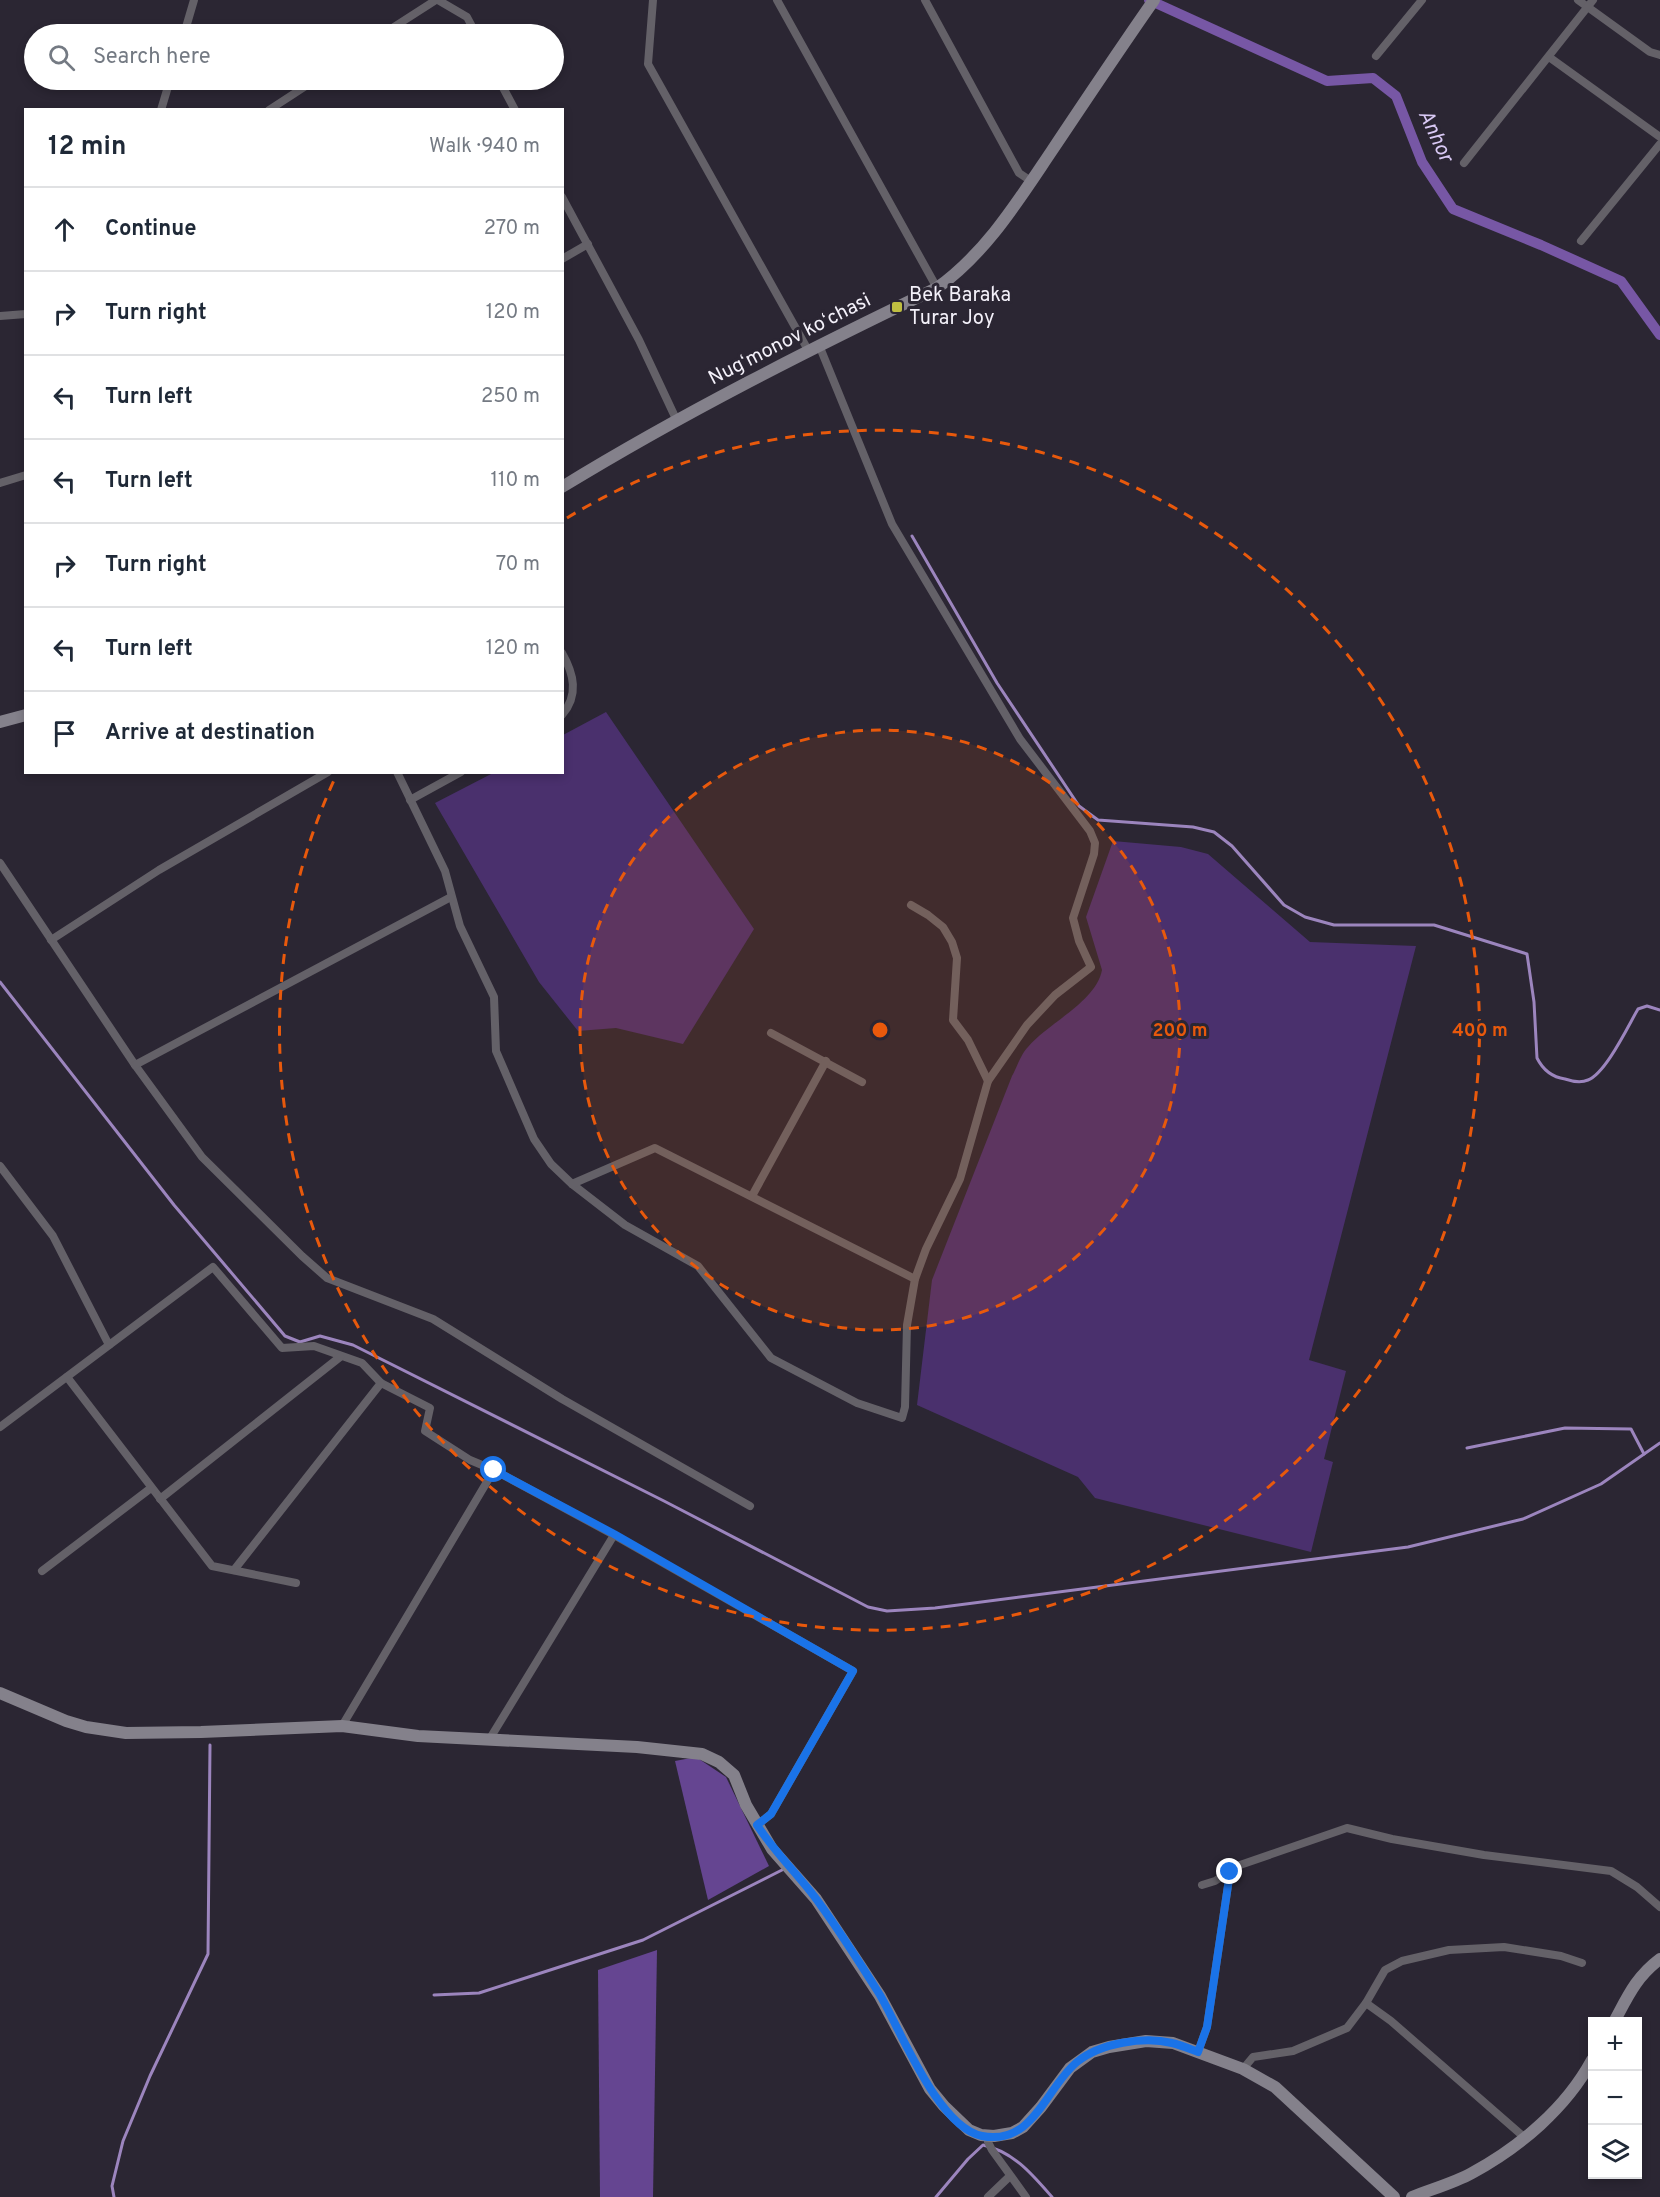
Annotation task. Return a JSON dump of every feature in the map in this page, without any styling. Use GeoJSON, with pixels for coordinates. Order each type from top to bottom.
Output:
{"type":"FeatureCollection","features":[{"type":"Feature","properties":{"kind":"street"},"geometry":{"type":"LineString","coordinates":[[187,24],[194,0]]}},
{"type":"Feature","properties":{"kind":"street"},"geometry":{"type":"LineString","coordinates":[[400,24],[437,0],[467,17],[471,24]]}},
{"type":"Feature","properties":{"kind":"street"},"geometry":{"type":"LineString","coordinates":[[398,774],[445,871],[460,926],[494,997],[496,1051],[534,1139],[551,1164],[572,1184],[626,1226],[698,1266],[771,1358],[857,1403],[902,1418],[905,1407],[907,1325],[915,1279],[926,1249],[960,1179],[988,1082],[1027,1025],[1055,995],[1090,967],[1079,941],[1073,918],[1092,864],[1095,843],[1083,820],[1020,739],[892,524],[813,347],[648,64],[653,0]]}},
{"type":"Feature","properties":{"kind":"street"},"geometry":{"type":"LineString","coordinates":[[777,0],[938,288]]}},
{"type":"Feature","properties":{"kind":"street"},"geometry":{"type":"LineString","coordinates":[[925,0],[1019,173],[1031,181]]}},
{"type":"Feature","properties":{"kind":"street","name":"Nugʻmonov koʻchasi"},"geometry":{"type":"LineString","coordinates":[[564,486],[813,347],[938,288],[985,244],[1031,181],[1154,0]]}},
{"type":"Feature","properties":{"kind":"street"},"geometry":{"type":"LineString","coordinates":[[1376,56],[1422,0]]}},
{"type":"Feature","properties":{"kind":"street"},"geometry":{"type":"LineString","coordinates":[[1578,0],[1590,3],[1650,52],[1660,55]]}},
{"type":"Feature","properties":{"kind":"street"},"geometry":{"type":"LineString","coordinates":[[1464,162],[1590,3]]}},
{"type":"Feature","properties":{"kind":"street"},"geometry":{"type":"LineString","coordinates":[[1549,57],[1660,137]]}},
{"type":"Feature","properties":{"kind":"street"},"geometry":{"type":"LineString","coordinates":[[162,108],[167,90]]}},
{"type":"Feature","properties":{"kind":"street"},"geometry":{"type":"LineString","coordinates":[[273,108],[300,90]]}},
{"type":"Feature","properties":{"kind":"street"},"geometry":{"type":"LineString","coordinates":[[504,90],[514,108]]}},
{"type":"Feature","properties":{"kind":"street"},"geometry":{"type":"LineString","coordinates":[[1581,241],[1660,144]]}},
{"type":"Feature","properties":{"kind":"street"},"geometry":{"type":"LineString","coordinates":[[564,201],[639,340],[677,421]]}},
{"type":"Feature","properties":{"kind":"street"},"geometry":{"type":"LineString","coordinates":[[564,258],[588,244]]}},
{"type":"Feature","properties":{"kind":"street"},"geometry":{"type":"LineString","coordinates":[[0,316],[24,314]]}},
{"type":"Feature","properties":{"kind":"street"},"geometry":{"type":"LineString","coordinates":[[0,483],[24,476]]}},
{"type":"Feature","properties":{"kind":"street"},"geometry":{"type":"LineString","coordinates":[[564,656],[571,668],[574,683],[568,708],[564,713]]}},
{"type":"Feature","properties":{"kind":"street"},"geometry":{"type":"LineString","coordinates":[[0,722],[24,716]]}},
{"type":"Feature","properties":{"kind":"street"},"geometry":{"type":"LineString","coordinates":[[51,940],[168,864],[325,774]]}},
{"type":"Feature","properties":{"kind":"street"},"geometry":{"type":"LineString","coordinates":[[410,800],[457,774]]}},
{"type":"Feature","properties":{"kind":"street"},"geometry":{"type":"LineString","coordinates":[[0,863],[135,1065],[202,1157],[327,1278],[433,1319],[562,1399],[750,1506]]}},
{"type":"Feature","properties":{"kind":"street"},"geometry":{"type":"LineString","coordinates":[[135,1065],[451,897]]}},
{"type":"Feature","properties":{"kind":"street"},"geometry":{"type":"LineString","coordinates":[[911,905],[942,927],[952,942],[957,958],[953,1020],[968,1040],[988,1082]]}},
{"type":"Feature","properties":{"kind":"street"},"geometry":{"type":"LineString","coordinates":[[771,1033],[862,1082]]}},
{"type":"Feature","properties":{"kind":"street"},"geometry":{"type":"LineString","coordinates":[[752,1196],[826,1061]]}},
{"type":"Feature","properties":{"kind":"street"},"geometry":{"type":"LineString","coordinates":[[572,1184],[655,1148],[915,1279]]}},
{"type":"Feature","properties":{"kind":"street"},"geometry":{"type":"LineString","coordinates":[[2,1171],[53,1236],[109,1345]]}},
{"type":"Feature","properties":{"kind":"street"},"geometry":{"type":"LineString","coordinates":[[0,1427],[213,1267],[282,1348],[314,1346],[362,1363],[381,1383],[430,1408],[425,1431],[470,1460],[494,1470],[614,1534],[853,1671],[771,1814],[757,1825]]}},
{"type":"Feature","properties":{"kind":"street"},"geometry":{"type":"LineString","coordinates":[[160,1499],[340,1357]]}},
{"type":"Feature","properties":{"kind":"street"},"geometry":{"type":"LineString","coordinates":[[67,1377],[212,1566],[296,1583]]}},
{"type":"Feature","properties":{"kind":"street"},"geometry":{"type":"LineString","coordinates":[[234,1569],[381,1383]]}},
{"type":"Feature","properties":{"kind":"street"},"geometry":{"type":"LineString","coordinates":[[342,1726],[494,1470]]}},
{"type":"Feature","properties":{"kind":"street"},"geometry":{"type":"LineString","coordinates":[[42,1571],[151,1488]]}},
{"type":"Feature","properties":{"kind":"street"},"geometry":{"type":"LineString","coordinates":[[489,1740],[614,1534]]}},
{"type":"Feature","properties":{"kind":"street"},"geometry":{"type":"LineString","coordinates":[[0,1693],[66,1721],[86,1727],[126,1732],[201,1732],[342,1726],[418,1736],[637,1747],[702,1754],[719,1762],[734,1775],[746,1805],[772,1849],[816,1899],[880,1995],[930,2089],[965,2128],[990,2143],[1026,2197]]}},
{"type":"Feature","properties":{"kind":"street"},"geometry":{"type":"LineString","coordinates":[[1202,1885],[1215,1881],[1240,1865],[1347,1828],[1392,1839],[1484,1855],[1611,1871],[1637,1887],[1660,1907]]}},
{"type":"Feature","properties":{"kind":"street"},"geometry":{"type":"LineString","coordinates":[[1198,2052],[1207,2027],[1230,1872]]}},
{"type":"Feature","properties":{"kind":"street"},"geometry":{"type":"LineString","coordinates":[[1243,2069],[1253,2057],[1293,2051],[1347,2028],[1366,2003],[1385,1970],[1402,1961],[1449,1950],[1504,1947],[1561,1956],[1582,1963]]}},
{"type":"Feature","properties":{"kind":"street"},"geometry":{"type":"LineString","coordinates":[[1617,2017],[1635,1982],[1660,1959]]}},
{"type":"Feature","properties":{"kind":"street"},"geometry":{"type":"LineString","coordinates":[[1366,2003],[1391,2021],[1524,2137]]}},
{"type":"Feature","properties":{"kind":"street"},"geometry":{"type":"LineString","coordinates":[[990,2143],[1023,2127],[1041,2108],[1070,2068],[1092,2052],[1118,2045],[1155,2040],[1173,2043],[1243,2069],[1284,2094],[1394,2197]]}},
{"type":"Feature","properties":{"kind":"street"},"geometry":{"type":"LineString","coordinates":[[1412,2197],[1471,2173],[1511,2148],[1562,2103],[1588,2069]]}},
{"type":"Feature","properties":{"kind":"street"},"geometry":{"type":"LineString","coordinates":[[988,2197],[1010,2176]]}},
{"type":"Feature","properties":{"kind":"shaded area"},"geometry":{"type":"Polygon","coordinates":[[[606,712],[754,929],[683,1044],[616,1028],[578,1031],[539,982],[435,803],[491,774],[564,774],[564,734],[606,712]]]}},
{"type":"Feature","properties":{"kind":"shaded area"},"geometry":{"type":"Polygon","coordinates":[[[1113,841],[1181,847],[1208,854],[1310,942],[1416,946],[1309,1360],[1346,1371],[1324,1459],[1333,1462],[1311,1552],[1095,1498],[1078,1477],[917,1405],[932,1280],[1012,1076],[1026,1050],[1037,1038],[1081,1002],[1098,982],[1102,970],[1086,917],[1113,841]]]}},
{"type":"Feature","properties":{"kind":"shaded area"},"geometry":{"type":"Polygon","coordinates":[[[696,1757],[726,1777],[769,1866],[708,1900],[675,1761],[696,1757]]]}},
{"type":"Feature","properties":{"kind":"shaded area"},"geometry":{"type":"Polygon","coordinates":[[[657,1950],[653,2197],[600,2197],[598,1970],[657,1950]]]}},
{"type":"Feature","properties":{"kind":"waterway","name":"Anhor"},"geometry":{"type":"LineString","coordinates":[[1149,0],[1327,81],[1373,78],[1396,96],[1422,162],[1453,209],[1621,281],[1660,335]]}},
{"type":"Feature","properties":{"kind":"waterway"},"geometry":{"type":"LineString","coordinates":[[912,536],[997,683],[1079,806],[1098,820],[1193,827],[1214,832],[1232,846],[1284,905],[1305,917],[1334,925],[1434,925],[1527,954],[1534,1002],[1537,1058],[1542,1066],[1556,1077],[1579,1082],[1595,1076],[1609,1059],[1638,1009],[1647,1006],[1660,1010]]}},
{"type":"Feature","properties":{"kind":"waterway"},"geometry":{"type":"LineString","coordinates":[[0,982],[174,1205],[285,1336],[300,1342],[320,1336],[353,1345],[664,1501],[868,1607],[887,1611],[935,1608],[1408,1547],[1523,1519],[1601,1484],[1660,1443]]}},
{"type":"Feature","properties":{"kind":"waterway"},"geometry":{"type":"LineString","coordinates":[[1467,1448],[1565,1428],[1631,1429],[1644,1454]]}},
{"type":"Feature","properties":{"kind":"waterway"},"geometry":{"type":"LineString","coordinates":[[114,2197],[112,2186],[123,2141],[150,2076],[208,1954],[210,1745]]}},
{"type":"Feature","properties":{"kind":"waterway"},"geometry":{"type":"LineString","coordinates":[[434,1995],[479,1993],[643,1940],[782,1870]]}},
{"type":"Feature","properties":{"kind":"waterway"},"geometry":{"type":"LineString","coordinates":[[936,2197],[983,2145],[1013,2158],[1030,2172],[1052,2197]]}},
{"type":"Feature","properties":{"kind":"place","name":"Bek Baraka Turar Joy"},"geometry":{"type":"Point","coordinates":[897,307]}},
{"type":"Feature","properties":{"kind":"route"},"geometry":{"type":"LineString","coordinates":[[494,1470],[614,1534],[853,1671],[771,1814],[757,1825],[772,1849],[816,1899],[880,1995],[930,2089],[969,2130],[981,2135],[994,2136],[1012,2133],[1023,2127],[1041,2108],[1064,2074],[1084,2056],[1100,2049],[1155,2040],[1181,2045],[1198,2052],[1207,2027],[1230,1872]]}}]}
